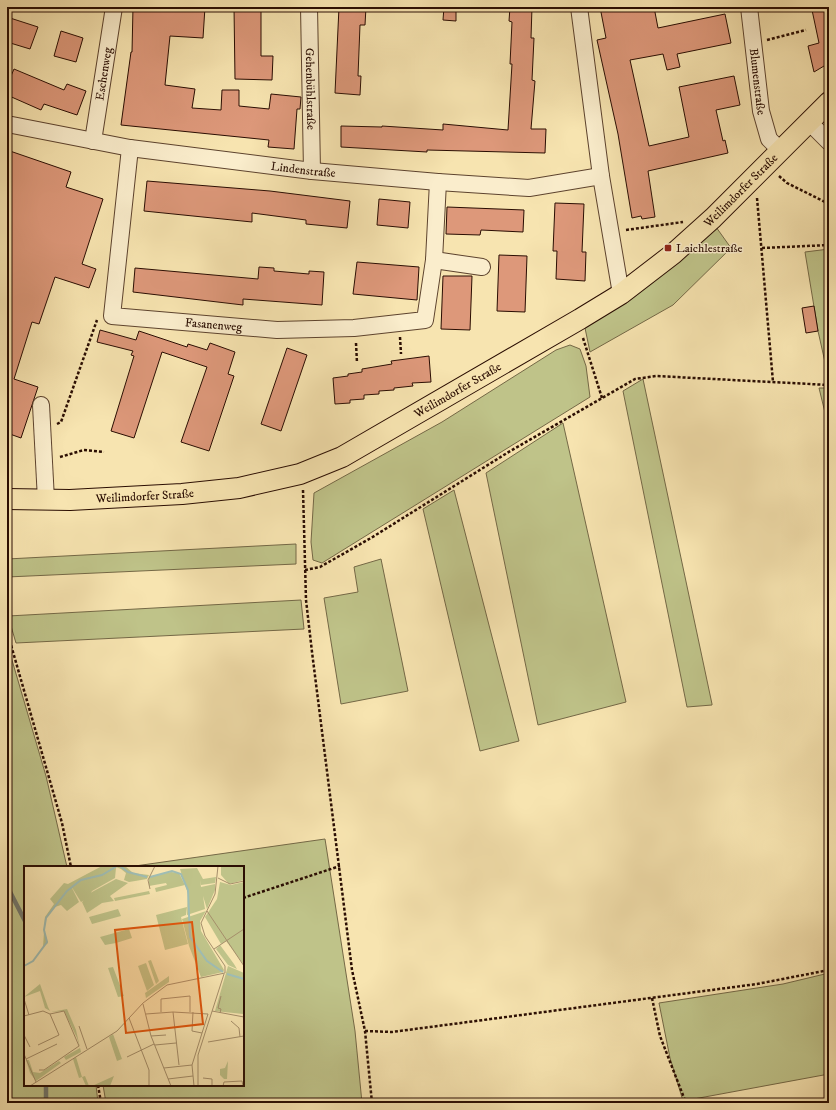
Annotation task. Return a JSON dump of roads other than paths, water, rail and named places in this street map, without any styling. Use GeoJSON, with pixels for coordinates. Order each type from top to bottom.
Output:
{"type":"FeatureCollection","features":[{"type":"Feature","properties":{"kind":"main road","name":"Weilimdorfer Straße"},"geometry":{"type":"LineString","coordinates":[[7,499],[70,500],[196,493],[239,488],[300,474],[342,457],[621,294],[673,254],[712,218],[829,102]]}},
{"type":"Feature","properties":{"kind":"street","name":"Eschenweg"},"geometry":{"type":"LineString","coordinates":[[93,141],[114,7]]}},
{"type":"Feature","properties":{"kind":"street","name":"Gehenbühlstraße"},"geometry":{"type":"LineString","coordinates":[[309,7],[312,171]]}},
{"type":"Feature","properties":{"kind":"street"},"geometry":{"type":"LineString","coordinates":[[579,7],[601,176],[621,294]]}},
{"type":"Feature","properties":{"kind":"street","name":"Blumenstraße"},"geometry":{"type":"LineString","coordinates":[[749,7],[761,111],[765,130],[769,139],[780,150]]}},
{"type":"Feature","properties":{"kind":"street"},"geometry":{"type":"LineString","coordinates":[[808,122],[829,142]]}},
{"type":"Feature","properties":{"kind":"street","name":"Lindenstraße"},"geometry":{"type":"LineString","coordinates":[[7,124],[130,148],[312,171],[529,188],[601,176]]}},
{"type":"Feature","properties":{"kind":"street","name":"Fasanenweg"},"geometry":{"type":"LineString","coordinates":[[130,148],[112,316],[277,330],[354,328],[425,320],[434,260],[438,182]]}},
{"type":"Feature","properties":{"kind":"street"},"geometry":{"type":"LineString","coordinates":[[434,260],[482,267]]}},
{"type":"Feature","properties":{"kind":"street"},"geometry":{"type":"LineString","coordinates":[[41,404],[46,500]]}},
{"type":"Feature","properties":{"kind":"waterway"},"geometry":{"type":"LineString","coordinates":[[7,886],[24,919]]}},
{"type":"Feature","properties":{"kind":"waterway"},"geometry":{"type":"LineString","coordinates":[[46,1086],[46,1103]]}},
{"type":"Feature","properties":{"kind":"place","name":"Laichlestraße"},"geometry":{"type":"Point","coordinates":[668,248]}}]}
